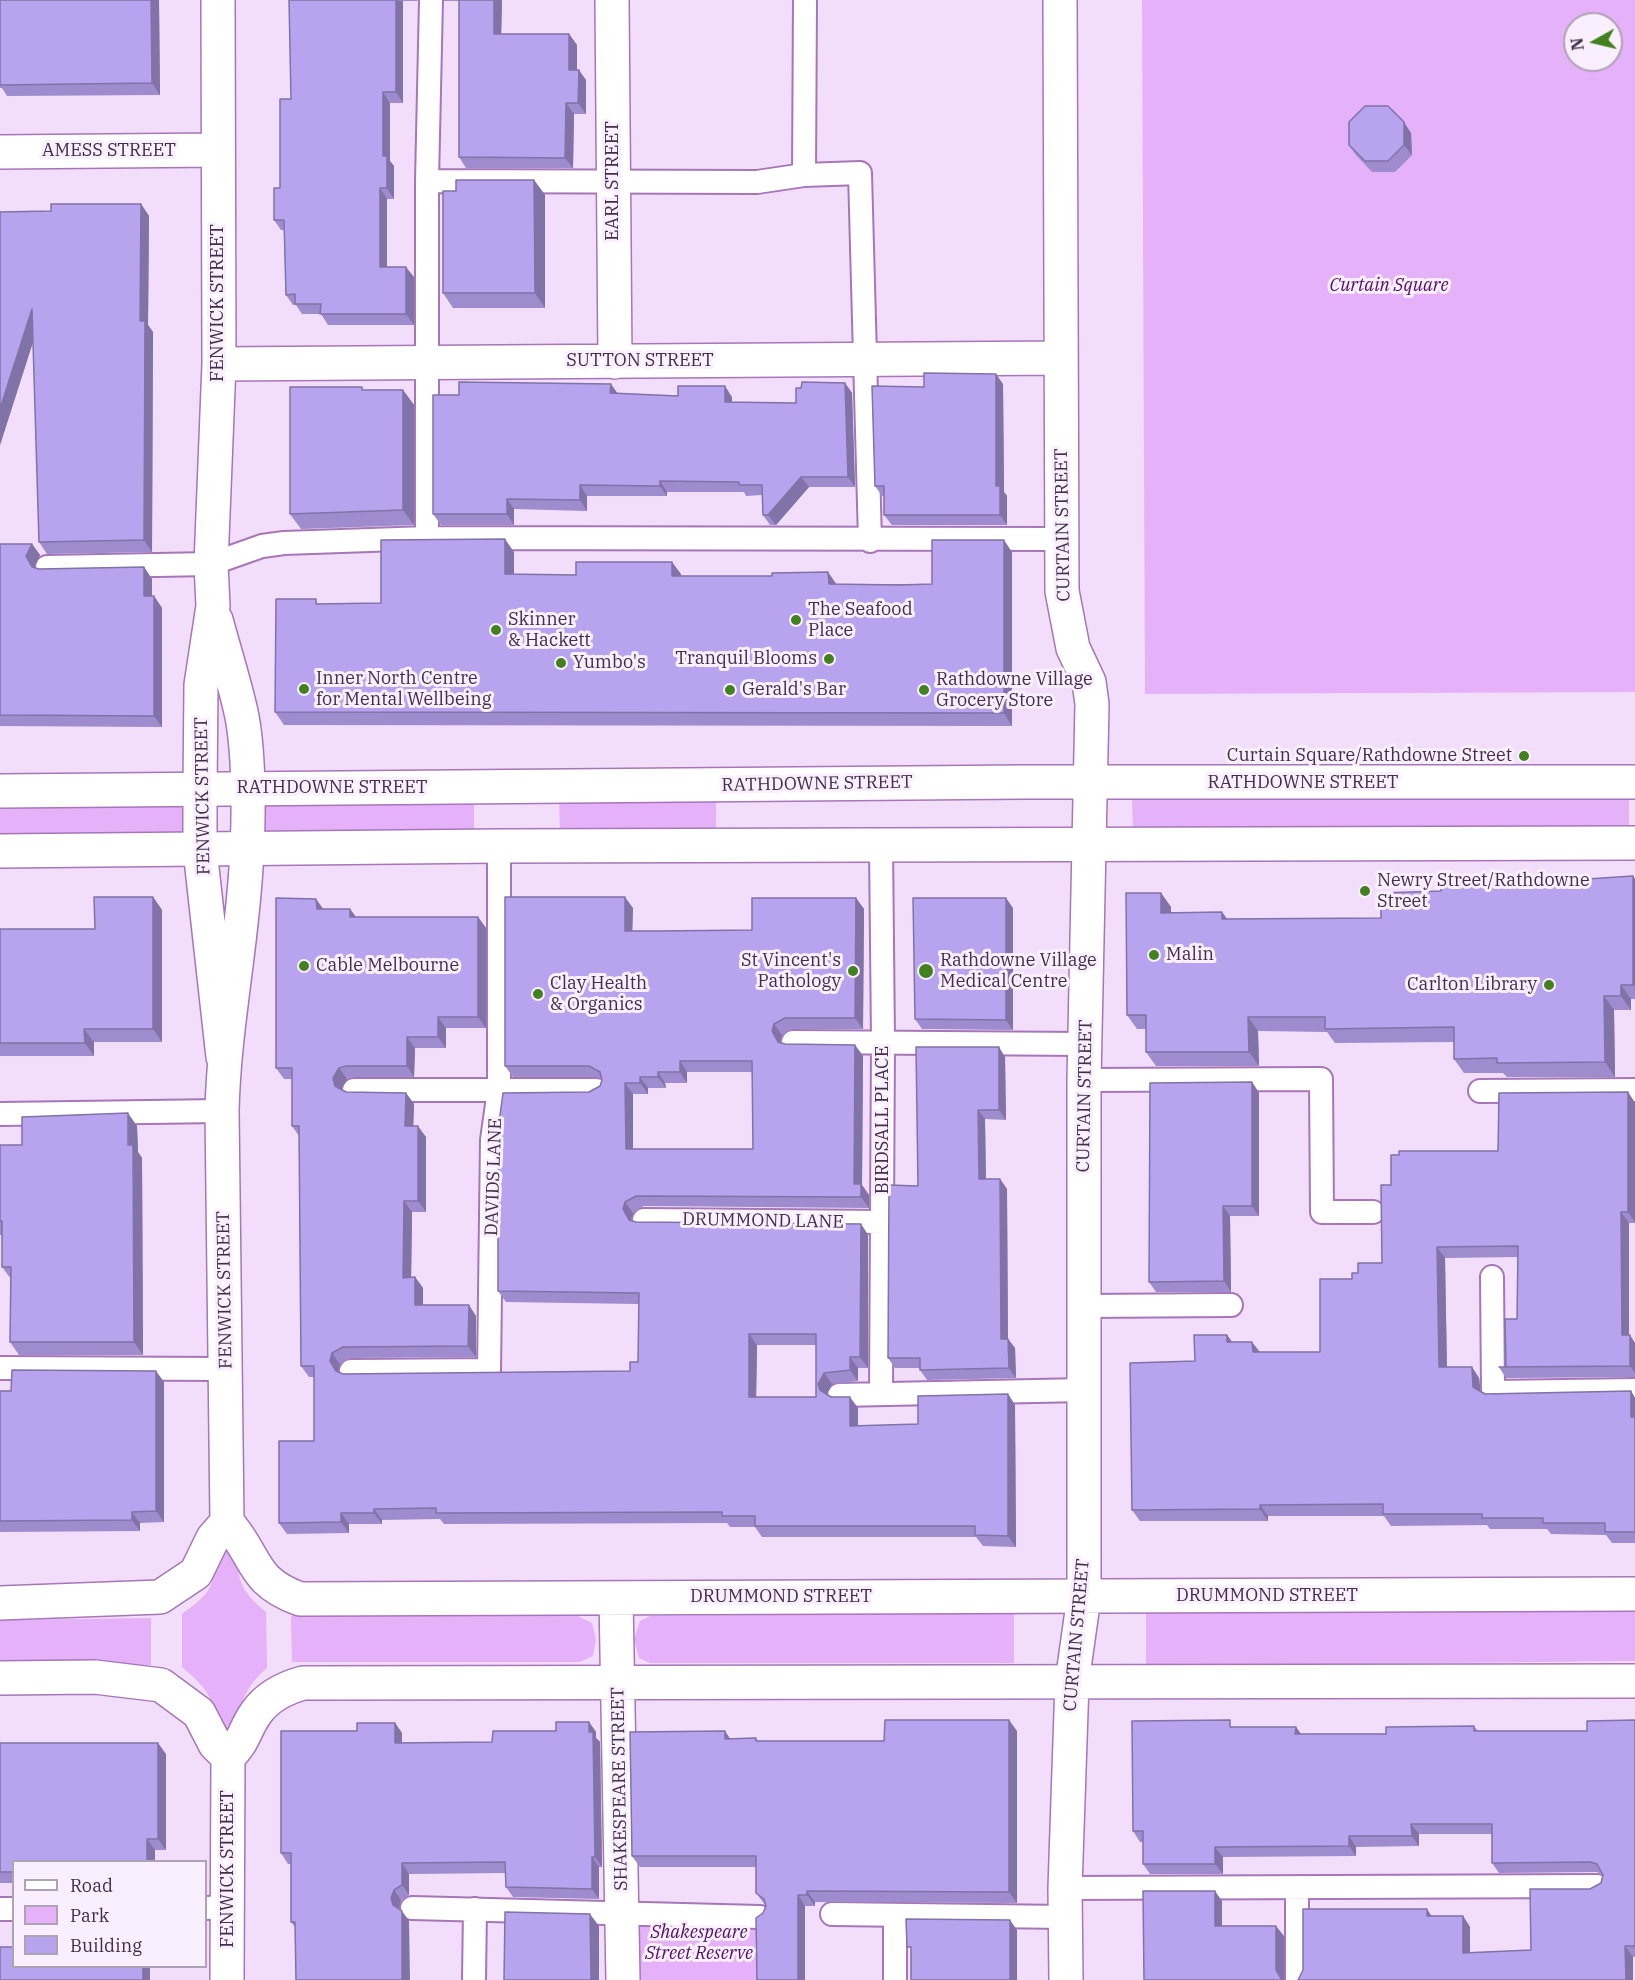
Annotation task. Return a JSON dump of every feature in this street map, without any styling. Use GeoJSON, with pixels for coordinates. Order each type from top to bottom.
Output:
{"type":"FeatureCollection","features":[{"type":"Feature","properties":{"kind":"street","name":"FENWICK STREET"},"geometry":{"type":"LineString","coordinates":[[218,0],[219,364],[211,564],[213,606],[201,685],[200,849],[223,1057]]}},
{"type":"Feature","properties":{"kind":"street","name":"EARL STREET"},"geometry":{"type":"LineString","coordinates":[[612,0],[615,362]]}},
{"type":"Feature","properties":{"kind":"street","name":"CURTAIN STREET"},"geometry":{"type":"LineString","coordinates":[[1060,0],[1062,591],[1065,620],[1072,648],[1089,682],[1092,704],[1092,782],[1088,844],[1087,1044],[1084,1080],[1084,1597],[1072,1682],[1066,1980]]}},
{"type":"Feature","properties":{"kind":"street","name":"AMESS STREET"},"geometry":{"type":"LineString","coordinates":[[0,152],[218,150]]}},
{"type":"Feature","properties":{"kind":"street","name":"SUTTON STREET"},"geometry":{"type":"LineString","coordinates":[[219,364],[1060,358]]}},
{"type":"Feature","properties":{"kind":"street","name":"FENWICK STREET"},"geometry":{"type":"LineString","coordinates":[[213,606],[241,714],[247,789],[247,848],[243,905],[223,1057],[227,1522]]}},
{"type":"Feature","properties":{"kind":"street","name":"RATHDOWNE STREET"},"geometry":{"type":"LineString","coordinates":[[0,791],[1092,782],[1635,782]]}},
{"type":"Feature","properties":{"kind":"street"},"geometry":{"type":"LineString","coordinates":[[0,851],[499,846],[1635,843]]}},
{"type":"Feature","properties":{"kind":"street"},"geometry":{"type":"LineString","coordinates":[[0,1603],[160,1597],[196,1573],[213,1538],[227,1522]]}},
{"type":"Feature","properties":{"kind":"street","name":"DRUMMOND STREET"},"geometry":{"type":"LineString","coordinates":[[227,1522],[240,1537],[257,1572],[281,1592],[300,1599],[1635,1594]]}},
{"type":"Feature","properties":{"kind":"street","name":"SHAKESPEARE STREET"},"geometry":{"type":"LineString","coordinates":[[616,1598],[623,1980]]}},
{"type":"Feature","properties":{"kind":"street"},"geometry":{"type":"LineString","coordinates":[[0,1678],[95,1677],[161,1684],[199,1713],[215,1744],[228,1757],[241,1745],[256,1712],[282,1689],[303,1683],[1635,1681]]}},
{"type":"Feature","properties":{"kind":"street","name":"FENWICK STREET"},"geometry":{"type":"LineString","coordinates":[[227,1980],[216,1907],[228,1757]]}},
{"type":"Feature","properties":{"kind":"lane"},"geometry":{"type":"LineString","coordinates":[[427,538],[427,181],[431,0]]}},
{"type":"Feature","properties":{"kind":"lane"},"geometry":{"type":"LineString","coordinates":[[804,175],[805,0]]}},
{"type":"Feature","properties":{"kind":"lane"},"geometry":{"type":"LineString","coordinates":[[427,181],[757,182],[804,175],[860,173],[863,360],[870,541]]}},
{"type":"Feature","properties":{"kind":"lane"},"geometry":{"type":"LineString","coordinates":[[47,567],[211,564],[262,546],[285,543],[427,538],[870,541],[1062,539]]}},
{"type":"Feature","properties":{"kind":"lane","name":"BIRDSALL PLACE"},"geometry":{"type":"LineString","coordinates":[[881,845],[883,1041],[881,1394]]}},
{"type":"Feature","properties":{"kind":"lane","name":"DAVIDS LANE"},"geometry":{"type":"LineString","coordinates":[[351,1371],[489,1370],[492,1140],[499,1090],[499,846]]}},
{"type":"Feature","properties":{"kind":"lane"},"geometry":{"type":"LineString","coordinates":[[793,1042],[1087,1044]]}},
{"type":"Feature","properties":{"kind":"lane"},"geometry":{"type":"LineString","coordinates":[[1084,1080],[1322,1079],[1322,1212],[1372,1212]]}},
{"type":"Feature","properties":{"kind":"lane"},"geometry":{"type":"LineString","coordinates":[[354,1090],[596,1090]]}},
{"type":"Feature","properties":{"kind":"lane"},"geometry":{"type":"LineString","coordinates":[[1480,1091],[1635,1090]]}},
{"type":"Feature","properties":{"kind":"lane"},"geometry":{"type":"LineString","coordinates":[[0,1114],[222,1112]]}},
{"type":"Feature","properties":{"kind":"lane","name":"DRUMMOND LANE"},"geometry":{"type":"LineString","coordinates":[[644,1220],[883,1222]]}},
{"type":"Feature","properties":{"kind":"lane"},"geometry":{"type":"LineString","coordinates":[[1492,1277],[1493,1392],[1635,1390]]}},
{"type":"Feature","properties":{"kind":"lane"},"geometry":{"type":"LineString","coordinates":[[1083,1306],[1231,1305]]}},
{"type":"Feature","properties":{"kind":"lane"},"geometry":{"type":"LineString","coordinates":[[0,1368],[226,1369]]}},
{"type":"Feature","properties":{"kind":"lane"},"geometry":{"type":"LineString","coordinates":[[839,1395],[1084,1390]]}},
{"type":"Feature","properties":{"kind":"lane"},"geometry":{"type":"LineString","coordinates":[[832,1914],[895,1917],[1066,1902],[1297,1887],[1596,1886]]}},
{"type":"Feature","properties":{"kind":"lane"},"geometry":{"type":"LineString","coordinates":[[1297,1887],[1297,1980]]}},
{"type":"Feature","properties":{"kind":"lane"},"geometry":{"type":"LineString","coordinates":[[412,1908],[760,1917]]}},
{"type":"Feature","properties":{"kind":"lane"},"geometry":{"type":"LineString","coordinates":[[474,1980],[475,1909]]}},
{"type":"Feature","properties":{"kind":"lane"},"geometry":{"type":"LineString","coordinates":[[895,1917],[895,1980]]}},
{"type":"Feature","properties":{"kind":"green space","name":"Curtain Square"},"geometry":{"type":"Polygon","coordinates":[[[1142,0],[1635,0],[1635,692],[1145,694],[1142,0]]]}},
{"type":"Feature","properties":{"kind":"green space"},"geometry":{"type":"Polygon","coordinates":[[[1629,796],[1629,830],[1133,831],[1132,797],[1629,796]]]}},
{"type":"Feature","properties":{"kind":"green space"},"geometry":{"type":"Polygon","coordinates":[[[559,797],[716,797],[716,833],[560,834],[559,797]]]}},
{"type":"Feature","properties":{"kind":"green space"},"geometry":{"type":"Polygon","coordinates":[[[474,798],[474,835],[259,836],[259,799],[474,798]]]}},
{"type":"Feature","properties":{"kind":"green space"},"geometry":{"type":"Polygon","coordinates":[[[188,799],[187,836],[0,838],[0,801],[188,799]]]}},
{"type":"Feature","properties":{"kind":"green space"},"geometry":{"type":"Polygon","coordinates":[[[236,1550],[242,1585],[251,1598],[266,1612],[267,1668],[253,1682],[244,1697],[239,1713],[237,1733],[218,1733],[215,1711],[209,1696],[182,1667],[182,1614],[200,1600],[210,1588],[216,1551],[236,1550]]]}},
{"type":"Feature","properties":{"kind":"green space"},"geometry":{"type":"Polygon","coordinates":[[[1635,1608],[1635,1661],[1146,1666],[1146,1613],[1635,1608]]]}},
{"type":"Feature","properties":{"kind":"green space"},"geometry":{"type":"Polygon","coordinates":[[[1014,1613],[1014,1663],[650,1663],[639,1658],[634,1639],[640,1621],[650,1616],[1014,1613]]]}},
{"type":"Feature","properties":{"kind":"green space"},"geometry":{"type":"Polygon","coordinates":[[[291,1616],[578,1616],[592,1623],[596,1640],[593,1656],[580,1662],[292,1662],[291,1616]]]}},
{"type":"Feature","properties":{"kind":"green space"},"geometry":{"type":"Polygon","coordinates":[[[151,1618],[151,1665],[0,1666],[0,1620],[151,1618]]]}},
{"type":"Feature","properties":{"kind":"green space","name":"Shakespeare Street Reserve"},"geometry":{"type":"Polygon","coordinates":[[[634,1907],[764,1907],[764,1980],[635,1980],[634,1907]]]}},
{"type":"Feature","properties":{"kind":"building"},"geometry":{"type":"Polygon","coordinates":[[[0,0],[151,0],[152,83],[0,85],[0,0]]]}},
{"type":"Feature","properties":{"kind":"building"},"geometry":{"type":"Polygon","coordinates":[[[289,0],[396,0],[396,92],[383,92],[383,156],[387,156],[387,188],[380,188],[380,267],[406,267],[406,314],[320,314],[321,304],[295,304],[295,294],[286,295],[284,220],[274,220],[274,188],[280,188],[280,99],[291,99],[289,0]]]}},
{"type":"Feature","properties":{"kind":"building"},"geometry":{"type":"Polygon","coordinates":[[[459,0],[494,0],[494,34],[569,34],[569,70],[579,70],[578,103],[566,103],[565,158],[459,157],[459,0]]]}},
{"type":"Feature","properties":{"kind":"building"},"geometry":{"type":"Polygon","coordinates":[[[1365,106],[1388,106],[1404,122],[1404,145],[1388,161],[1365,161],[1349,145],[1349,122],[1365,106]]]}},
{"type":"Feature","properties":{"kind":"building"},"geometry":{"type":"Polygon","coordinates":[[[456,180],[534,180],[535,293],[443,293],[443,191],[456,191],[456,180]]]}},
{"type":"Feature","properties":{"kind":"building"},"geometry":{"type":"Polygon","coordinates":[[[51,204],[141,204],[140,321],[145,321],[144,540],[39,542],[32,309],[0,409],[0,212],[51,211],[51,204]]]}},
{"type":"Feature","properties":{"kind":"building"},"geometry":{"type":"Polygon","coordinates":[[[924,373],[996,374],[996,486],[1000,486],[1000,515],[884,515],[884,486],[875,486],[872,386],[924,387],[924,373]]]}},
{"type":"Feature","properties":{"kind":"building"},"geometry":{"type":"Polygon","coordinates":[[[459,382],[611,384],[610,393],[678,396],[678,386],[725,386],[725,402],[796,403],[796,388],[801,388],[802,382],[845,383],[848,477],[801,477],[768,515],[763,515],[762,485],[739,485],[739,482],[660,481],[660,486],[580,485],[580,500],[507,499],[507,514],[433,514],[433,395],[459,395],[459,382]]]}},
{"type":"Feature","properties":{"kind":"building"},"geometry":{"type":"Polygon","coordinates":[[[290,387],[362,387],[362,390],[403,390],[403,510],[290,514],[290,387]]]}},
{"type":"Feature","properties":{"kind":"building"},"geometry":{"type":"Polygon","coordinates":[[[505,539],[505,574],[576,575],[576,562],[672,562],[672,576],[772,576],[772,573],[828,572],[829,584],[899,585],[932,584],[932,540],[1004,540],[1004,713],[275,712],[276,599],[316,599],[316,604],[381,603],[381,540],[505,539]]]}},
{"type":"Feature","properties":{"kind":"building"},"geometry":{"type":"Polygon","coordinates":[[[0,544],[32,544],[26,556],[32,567],[39,569],[144,567],[144,596],[154,596],[154,716],[0,715],[0,544]]]}},
{"type":"Feature","properties":{"kind":"building"},"geometry":{"type":"Polygon","coordinates":[[[1633,876],[1633,985],[1621,985],[1621,996],[1604,996],[1605,1062],[1497,1063],[1497,1058],[1454,1059],[1454,1027],[1325,1029],[1325,1017],[1248,1017],[1249,1052],[1146,1052],[1146,1015],[1127,1015],[1126,893],[1161,893],[1161,913],[1222,912],[1222,919],[1381,918],[1381,893],[1441,891],[1441,885],[1495,885],[1633,876]]]}},
{"type":"Feature","properties":{"kind":"building"},"geometry":{"type":"Polygon","coordinates":[[[94,897],[153,897],[153,1029],[84,1029],[85,1043],[0,1043],[0,929],[95,929],[94,897]]]}},
{"type":"Feature","properties":{"kind":"building"},"geometry":{"type":"Polygon","coordinates":[[[505,897],[625,897],[625,931],[752,930],[752,898],[856,898],[855,1018],[785,1018],[774,1024],[772,1031],[778,1042],[785,1044],[855,1045],[854,1184],[861,1184],[861,1197],[636,1196],[625,1202],[623,1209],[629,1220],[636,1222],[861,1224],[860,1357],[850,1357],[850,1370],[824,1373],[818,1384],[820,1390],[831,1397],[850,1397],[850,1426],[918,1424],[918,1396],[1008,1394],[1008,1536],[975,1535],[975,1526],[755,1526],[755,1516],[722,1516],[722,1512],[436,1513],[436,1508],[374,1509],[374,1513],[341,1513],[341,1522],[279,1523],[279,1441],[314,1441],[314,1366],[301,1366],[299,1126],[292,1126],[292,1068],[276,1068],[276,898],[316,899],[317,909],[350,909],[350,917],[478,917],[478,1017],[438,1017],[438,1037],[407,1037],[407,1066],[346,1066],[339,1068],[333,1078],[335,1086],[346,1092],[406,1093],[405,1126],[418,1126],[418,1201],[404,1201],[403,1278],[415,1277],[415,1305],[469,1305],[468,1346],[343,1347],[332,1353],[330,1361],[336,1371],[343,1374],[630,1371],[630,1362],[638,1362],[639,1293],[498,1291],[498,1130],[503,1093],[589,1092],[600,1086],[602,1080],[600,1072],[589,1066],[505,1066],[505,897]],[[680,1061],[680,1072],[658,1072],[658,1077],[640,1077],[640,1083],[625,1083],[626,1149],[753,1149],[752,1061],[680,1061]],[[749,1334],[749,1397],[816,1397],[816,1334],[749,1334]]]}},
{"type":"Feature","properties":{"kind":"building"},"geometry":{"type":"Polygon","coordinates":[[[913,898],[1006,898],[1006,1020],[915,1019],[913,898]]]}},
{"type":"Feature","properties":{"kind":"building"},"geometry":{"type":"Polygon","coordinates":[[[916,1047],[999,1047],[999,1110],[978,1110],[979,1179],[1000,1179],[1001,1339],[1008,1339],[1009,1368],[920,1370],[920,1358],[888,1358],[889,1185],[918,1186],[916,1047]]]}},
{"type":"Feature","properties":{"kind":"building"},"geometry":{"type":"Polygon","coordinates":[[[1252,1082],[1252,1206],[1223,1206],[1224,1281],[1149,1282],[1150,1083],[1252,1082]]]}},
{"type":"Feature","properties":{"kind":"building"},"geometry":{"type":"Polygon","coordinates":[[[1628,1092],[1628,1212],[1621,1212],[1622,1335],[1630,1335],[1630,1366],[1506,1367],[1505,1319],[1517,1319],[1518,1246],[1437,1247],[1439,1367],[1472,1367],[1473,1387],[1485,1394],[1631,1391],[1631,1417],[1635,1417],[1635,1532],[1605,1532],[1605,1523],[1543,1523],[1543,1518],[1482,1518],[1482,1514],[1383,1514],[1383,1504],[1260,1505],[1260,1509],[1132,1510],[1130,1363],[1195,1361],[1194,1335],[1227,1335],[1227,1342],[1252,1342],[1253,1352],[1320,1352],[1320,1279],[1352,1279],[1352,1273],[1358,1273],[1358,1263],[1382,1263],[1381,1185],[1391,1185],[1391,1155],[1399,1155],[1399,1151],[1498,1151],[1499,1093],[1628,1092]]]}},
{"type":"Feature","properties":{"kind":"building"},"geometry":{"type":"Polygon","coordinates":[[[128,1113],[128,1145],[133,1145],[134,1342],[10,1342],[11,1267],[2,1267],[0,1145],[22,1145],[22,1117],[128,1113]]]}},
{"type":"Feature","properties":{"kind":"building"},"geometry":{"type":"Polygon","coordinates":[[[12,1370],[156,1371],[156,1511],[132,1512],[132,1520],[0,1521],[0,1391],[11,1391],[12,1370]]]}},
{"type":"Feature","properties":{"kind":"building"},"geometry":{"type":"Polygon","coordinates":[[[885,1720],[1009,1720],[1009,1892],[807,1891],[807,1895],[798,1895],[798,1980],[757,1980],[756,1918],[763,1913],[766,1906],[764,1899],[756,1893],[756,1856],[632,1856],[630,1732],[725,1731],[725,1739],[756,1738],[756,1741],[884,1741],[885,1720]]]}},
{"type":"Feature","properties":{"kind":"building"},"geometry":{"type":"Polygon","coordinates":[[[1230,1720],[1230,1727],[1296,1727],[1295,1734],[1386,1734],[1386,1727],[1474,1726],[1474,1731],[1587,1731],[1587,1721],[1635,1720],[1635,1946],[1625,1946],[1626,1980],[1298,1980],[1303,1970],[1303,1909],[1427,1909],[1427,1916],[1463,1916],[1463,1953],[1531,1950],[1530,1889],[1590,1889],[1601,1883],[1603,1875],[1597,1864],[1590,1862],[1492,1863],[1492,1824],[1411,1824],[1412,1836],[1349,1836],[1349,1846],[1215,1847],[1215,1864],[1143,1864],[1143,1831],[1133,1831],[1132,1721],[1230,1720]]]}},
{"type":"Feature","properties":{"kind":"building"},"geometry":{"type":"Polygon","coordinates":[[[556,1722],[589,1722],[589,1732],[593,1732],[595,1857],[592,1857],[592,1889],[506,1887],[505,1862],[402,1863],[402,1885],[394,1890],[391,1898],[393,1905],[402,1911],[402,1980],[296,1980],[295,1922],[291,1922],[291,1853],[281,1853],[281,1731],[357,1731],[357,1723],[395,1723],[395,1743],[492,1742],[493,1731],[556,1731],[556,1722]]]}},
{"type":"Feature","properties":{"kind":"building"},"geometry":{"type":"Polygon","coordinates":[[[0,1743],[158,1743],[158,1839],[147,1839],[147,1860],[12,1860],[12,1872],[0,1872],[0,1743]]]}},
{"type":"Feature","properties":{"kind":"building"},"geometry":{"type":"Polygon","coordinates":[[[1143,1891],[1215,1891],[1215,1926],[1276,1926],[1276,1970],[1282,1980],[1144,1980],[1143,1891]]]}},
{"type":"Feature","properties":{"kind":"building"},"geometry":{"type":"Polygon","coordinates":[[[505,1912],[590,1914],[591,1980],[504,1980],[505,1912]]]}},
{"type":"Feature","properties":{"kind":"building"},"geometry":{"type":"Polygon","coordinates":[[[906,1919],[1010,1920],[1010,1980],[911,1980],[911,1947],[907,1947],[906,1919]]]}},
{"type":"Feature","properties":{"kind":"building"},"geometry":{"type":"Polygon","coordinates":[[[0,1947],[12,1947],[12,1968],[143,1968],[143,1980],[0,1980],[0,1947]]]}},
{"type":"Feature","properties":{"kind":"place","name":"The Seafood Place"},"geometry":{"type":"Point","coordinates":[796,620]}},
{"type":"Feature","properties":{"kind":"place","name":"Skinner & Hackett"},"geometry":{"type":"Point","coordinates":[496,630]}},
{"type":"Feature","properties":{"kind":"place","name":"Tranquil Blooms"},"geometry":{"type":"Point","coordinates":[829,659]}},
{"type":"Feature","properties":{"kind":"place","name":"Yumbo's"},"geometry":{"type":"Point","coordinates":[561,663]}},
{"type":"Feature","properties":{"kind":"place","name":"Inner North Centre for Mental Wellbeing"},"geometry":{"type":"Point","coordinates":[304,689]}},
{"type":"Feature","properties":{"kind":"place","name":"Gerald's Bar"},"geometry":{"type":"Point","coordinates":[730,690]}},
{"type":"Feature","properties":{"kind":"place","name":"Rathdowne Village Grocery Store"},"geometry":{"type":"Point","coordinates":[924,690]}},
{"type":"Feature","properties":{"kind":"place","name":"Curtain Square/Rathdowne Street"},"geometry":{"type":"Point","coordinates":[1524,756]}},
{"type":"Feature","properties":{"kind":"place","name":"Newry Street/Rathdowne Street"},"geometry":{"type":"Point","coordinates":[1365,891]}},
{"type":"Feature","properties":{"kind":"place","name":"Malin"},"geometry":{"type":"Point","coordinates":[1154,955]}},
{"type":"Feature","properties":{"kind":"place","name":"Cable Melbourne"},"geometry":{"type":"Point","coordinates":[304,966]}},
{"type":"Feature","properties":{"kind":"place","name":"St Vincent's Pathology"},"geometry":{"type":"Point","coordinates":[853,971]}},
{"type":"Feature","properties":{"kind":"place","name":"Rathdowne Village Medical Centre"},"geometry":{"type":"Point","coordinates":[926,971]}},
{"type":"Feature","properties":{"kind":"place","name":"Carlton Library"},"geometry":{"type":"Point","coordinates":[1549,985]}},
{"type":"Feature","properties":{"kind":"place","name":"Clay Health & Organics"},"geometry":{"type":"Point","coordinates":[538,994]}}]}
